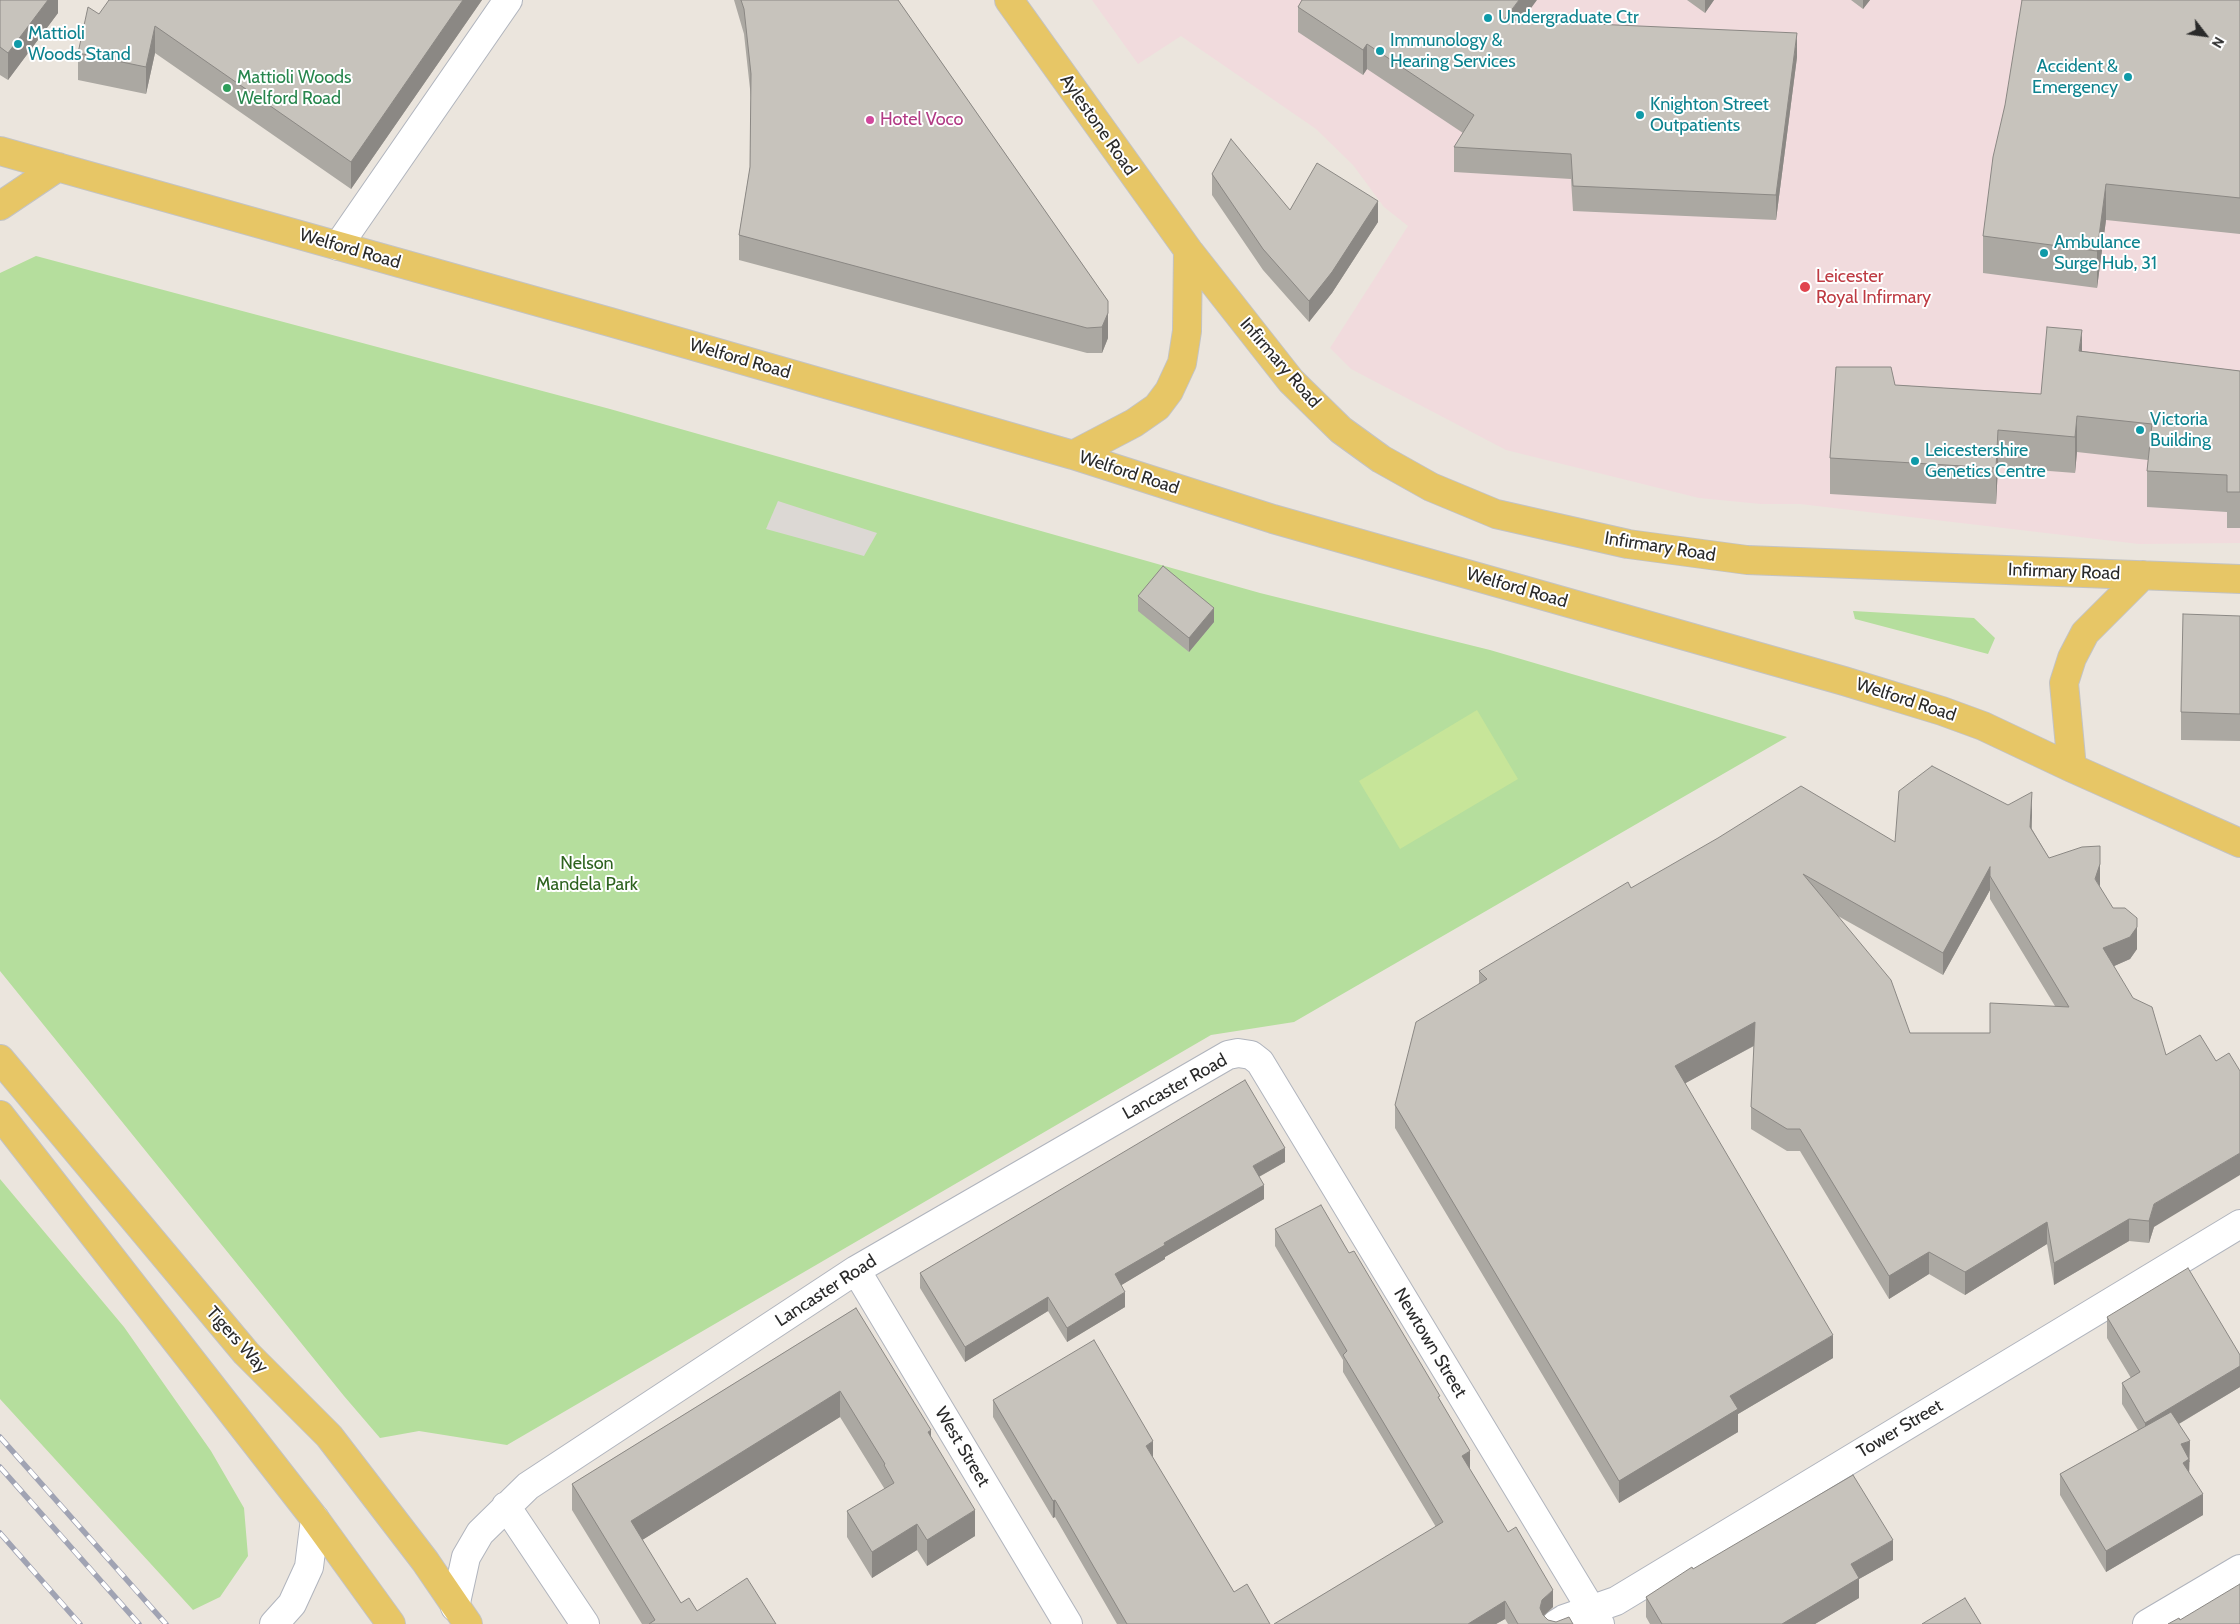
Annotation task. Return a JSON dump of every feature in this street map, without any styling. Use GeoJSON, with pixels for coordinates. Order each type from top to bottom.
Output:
{"type":"FeatureCollection","features":[{"type":"Feature","properties":{"kind":"main road","name":"Aylestone Road"},"geometry":{"type":"LineString","coordinates":[[1009,0],[1188,250]]}},
{"type":"Feature","properties":{"kind":"main road","name":"Welford Road"},"geometry":{"type":"LineString","coordinates":[[0,151],[1074,455],[1273,519],[1844,680],[1983,726],[2240,843]]}},
{"type":"Feature","properties":{"kind":"main road"},"geometry":{"type":"LineString","coordinates":[[0,206],[58,167]]}},
{"type":"Feature","properties":{"kind":"main road"},"geometry":{"type":"LineString","coordinates":[[1074,455],[1134,423],[1157,407],[1169,391],[1182,363],[1187,331],[1188,250]]}},
{"type":"Feature","properties":{"kind":"main road","name":"Infirmary Road"},"geometry":{"type":"LineString","coordinates":[[1188,250],[1291,381],[1341,430],[1381,459],[1431,488],[1496,514],[1628,544],[1747,560],[2240,579]]}},
{"type":"Feature","properties":{"kind":"main road"},"geometry":{"type":"LineString","coordinates":[[2072,768],[2064,684],[2072,658],[2085,633],[2143,575]]}},
{"type":"Feature","properties":{"kind":"main road","name":"Tigers Way"},"geometry":{"type":"LineString","coordinates":[[0,1059],[246,1354],[329,1436],[425,1561],[461,1615]]}},
{"type":"Feature","properties":{"kind":"main road"},"geometry":{"type":"LineString","coordinates":[[0,1115],[315,1519],[391,1624]]}},
{"type":"Feature","properties":{"kind":"street"},"geometry":{"type":"LineString","coordinates":[[338,246],[508,0]]}},
{"type":"Feature","properties":{"kind":"street","name":"Lancaster Road"},"geometry":{"type":"LineString","coordinates":[[461,1615],[466,1557],[480,1533],[528,1486],[856,1270],[1228,1055],[1238,1053],[1252,1054],[1260,1062]]}},
{"type":"Feature","properties":{"kind":"street","name":"Newtown Street"},"geometry":{"type":"LineString","coordinates":[[1260,1062],[1596,1617]]}},
{"type":"Feature","properties":{"kind":"street","name":"Tower Street"},"geometry":{"type":"LineString","coordinates":[[1556,1624],[1596,1617],[1616,1601],[2240,1224]]}},
{"type":"Feature","properties":{"kind":"street","name":"West Street"},"geometry":{"type":"LineString","coordinates":[[856,1270],[1068,1624]]}},
{"type":"Feature","properties":{"kind":"street"},"geometry":{"type":"LineString","coordinates":[[506,1506],[585,1624]]}},
{"type":"Feature","properties":{"kind":"street"},"geometry":{"type":"LineString","coordinates":[[274,1624],[292,1604],[309,1567],[315,1519]]}},
{"type":"Feature","properties":{"kind":"street"},"geometry":{"type":"LineString","coordinates":[[2147,1624],[2240,1570]]}},
{"type":"Feature","properties":{"kind":"shaded area","name":"Leicester Royal Infirmary"},"geometry":{"type":"Polygon","coordinates":[[[1092,0],[2240,0],[2240,543],[2139,544],[1800,504],[1761,504],[1699,498],[1506,450],[1351,369],[1330,348],[1408,226],[1384,207],[1353,165],[1316,129],[1181,36],[1138,64],[1092,0]]]}},
{"type":"Feature","properties":{"kind":"shaded area"},"geometry":{"type":"Polygon","coordinates":[[[778,501],[877,533],[864,556],[766,529],[778,501]]]}},
{"type":"Feature","properties":{"kind":"green space","name":"Nelson Mandela Park"},"geometry":{"type":"Polygon","coordinates":[[[36,256],[610,409],[1260,593],[1490,650],[1787,737],[1294,1022],[1211,1035],[507,1445],[419,1431],[380,1438],[0,971],[0,273],[36,256]]]}},
{"type":"Feature","properties":{"kind":"green space"},"geometry":{"type":"Polygon","coordinates":[[[1853,611],[1974,618],[1995,638],[1988,654],[1855,619],[1853,611]]]}},
{"type":"Feature","properties":{"kind":"green space"},"geometry":{"type":"Polygon","coordinates":[[[1477,710],[1518,779],[1400,849],[1359,781],[1477,710]]]}},
{"type":"Feature","properties":{"kind":"green space"},"geometry":{"type":"Polygon","coordinates":[[[0,1179],[124,1327],[211,1451],[244,1508],[248,1556],[220,1597],[193,1610],[0,1399],[0,1179]]]}},
{"type":"Feature","properties":{"kind":"building"},"geometry":{"type":"Polygon","coordinates":[[[0,0],[48,0],[8,53],[0,47],[0,0]]]}},
{"type":"Feature","properties":{"kind":"building"},"geometry":{"type":"Polygon","coordinates":[[[109,0],[463,0],[351,162],[155,26],[146,67],[78,53],[88,7],[99,14],[109,0]]]}},
{"type":"Feature","properties":{"kind":"building","name":"Hotel Voco"},"geometry":{"type":"Polygon","coordinates":[[[741,0],[898,0],[1108,301],[1108,313],[1102,327],[1087,328],[739,235],[750,167],[751,74],[744,9],[741,0]]]}},
{"type":"Feature","properties":{"kind":"building","name":"Knighton Street Outpatients"},"geometry":{"type":"Polygon","coordinates":[[[1302,0],[1519,0],[1504,20],[1797,33],[1776,195],[1573,186],[1571,154],[1454,147],[1474,115],[1367,44],[1363,50],[1298,7],[1302,0]]]}},
{"type":"Feature","properties":{"kind":"building","name":"Accident & Emergency"},"geometry":{"type":"Polygon","coordinates":[[[2022,0],[2240,0],[2240,198],[2106,184],[2097,251],[1983,236],[1993,157],[2005,105],[2022,0]]]}},
{"type":"Feature","properties":{"kind":"building"},"geometry":{"type":"Polygon","coordinates":[[[1231,139],[1290,210],[1317,163],[1378,201],[1332,272],[1309,301],[1263,249],[1212,174],[1231,139]]]}},
{"type":"Feature","properties":{"kind":"building"},"geometry":{"type":"Polygon","coordinates":[[[2047,327],[2082,330],[2079,351],[2240,371],[2240,492],[2227,492],[2227,475],[2147,471],[2152,424],[2077,416],[2075,437],[1998,430],[1996,468],[1830,458],[1836,367],[1891,367],[1895,385],[2041,394],[2047,327]]]}},
{"type":"Feature","properties":{"kind":"building"},"geometry":{"type":"Polygon","coordinates":[[[1163,566],[1214,608],[1189,638],[1138,596],[1163,566]]]}},
{"type":"Feature","properties":{"kind":"building"},"geometry":{"type":"Polygon","coordinates":[[[2183,614],[2240,616],[2240,714],[2181,712],[2183,614]]]}},
{"type":"Feature","properties":{"kind":"building"},"geometry":{"type":"Polygon","coordinates":[[[1932,766],[2008,805],[2032,792],[2030,827],[2049,858],[2082,847],[2100,846],[2100,864],[2095,879],[2113,908],[2125,908],[2137,918],[2137,927],[2130,937],[2103,948],[2133,998],[2152,1007],[2166,1055],[2200,1035],[2216,1061],[2229,1053],[2240,1071],[2240,1153],[2154,1204],[2149,1221],[2129,1219],[2054,1263],[2047,1222],[1965,1272],[1929,1252],[1889,1276],[1800,1129],[1787,1129],[1751,1107],[1755,1022],[1675,1066],[1833,1335],[1730,1396],[1738,1409],[1619,1481],[1395,1105],[1416,1022],[1487,979],[1479,971],[1628,882],[1631,888],[1718,838],[1801,786],[1895,842],[1899,791],[1932,766]],[[1990,867],[1943,953],[1803,874],[1891,980],[1910,1033],[1990,1033],[1990,1003],[2069,1007],[1990,876],[1990,867]]]}},
{"type":"Feature","properties":{"kind":"building"},"geometry":{"type":"Polygon","coordinates":[[[1245,1080],[1285,1148],[1253,1166],[1264,1185],[1115,1274],[1125,1292],[1067,1328],[1048,1297],[965,1347],[920,1273],[1245,1080]]]}},
{"type":"Feature","properties":{"kind":"building"},"geometry":{"type":"Polygon","coordinates":[[[1321,1205],[1349,1253],[1354,1251],[1440,1396],[1438,1397],[1470,1451],[1462,1456],[1508,1532],[1516,1527],[1553,1590],[1542,1600],[1540,1608],[1543,1615],[1548,1620],[1556,1622],[1569,1617],[1573,1624],[1518,1624],[1505,1601],[1468,1624],[1274,1624],[1443,1522],[1343,1355],[1347,1351],[1275,1229],[1321,1205]]]}},
{"type":"Feature","properties":{"kind":"building"},"geometry":{"type":"Polygon","coordinates":[[[2188,1268],[2240,1355],[2240,1366],[2145,1423],[2122,1383],[2140,1372],[2107,1317],[2188,1268]]]}},
{"type":"Feature","properties":{"kind":"building"},"geometry":{"type":"Polygon","coordinates":[[[856,1308],[931,1430],[928,1432],[975,1510],[927,1540],[917,1524],[872,1552],[847,1511],[894,1483],[885,1464],[840,1391],[631,1521],[681,1603],[689,1598],[697,1611],[747,1578],[776,1624],[649,1624],[655,1620],[572,1484],[856,1308]]]}},
{"type":"Feature","properties":{"kind":"building"},"geometry":{"type":"Polygon","coordinates":[[[1094,1340],[1153,1441],[1146,1446],[1234,1592],[1247,1584],[1270,1624],[1127,1624],[1055,1500],[1053,1501],[993,1400],[1094,1340]]]}},
{"type":"Feature","properties":{"kind":"building"},"geometry":{"type":"Polygon","coordinates":[[[2171,1412],[2190,1441],[2181,1444],[2189,1459],[2183,1463],[2203,1494],[2106,1551],[2060,1474],[2171,1412]]]}},
{"type":"Feature","properties":{"kind":"building"},"geometry":{"type":"Polygon","coordinates":[[[1853,1475],[1893,1540],[1851,1564],[1859,1578],[1782,1624],[1662,1624],[1646,1597],[1692,1567],[1693,1569],[1853,1475]]]}},
{"type":"Feature","properties":{"kind":"building"},"geometry":{"type":"Polygon","coordinates":[[[2240,1584],[2240,1624],[2168,1624],[2179,1618],[2180,1620],[2240,1584]]]}},
{"type":"Feature","properties":{"kind":"building"},"geometry":{"type":"Polygon","coordinates":[[[1965,1598],[1981,1624],[1922,1624],[1965,1598]]]}},
{"type":"Feature","properties":{"kind":"railway"},"geometry":{"type":"LineString","coordinates":[[0,1437],[166,1624]]}},
{"type":"Feature","properties":{"kind":"railway"},"geometry":{"type":"LineString","coordinates":[[0,1467],[139,1624]]}},
{"type":"Feature","properties":{"kind":"railway"},"geometry":{"type":"LineString","coordinates":[[0,1533],[80,1624]]}},
{"type":"Feature","properties":{"kind":"place","name":"Undergraduate Ctr"},"geometry":{"type":"Point","coordinates":[1488,18]}},
{"type":"Feature","properties":{"kind":"place","name":"Mattioli Woods Stand"},"geometry":{"type":"Point","coordinates":[18,44]}},
{"type":"Feature","properties":{"kind":"place","name":"Immunology & Hearing Services"},"geometry":{"type":"Point","coordinates":[1380,51]}},
{"type":"Feature","properties":{"kind":"place","name":"Accident & Emergency"},"geometry":{"type":"Point","coordinates":[2128,77]}},
{"type":"Feature","properties":{"kind":"place","name":"Mattioli Woods Welford Road"},"geometry":{"type":"Point","coordinates":[227,88]}},
{"type":"Feature","properties":{"kind":"place","name":"Knighton Street Outpatients"},"geometry":{"type":"Point","coordinates":[1640,115]}},
{"type":"Feature","properties":{"kind":"place","name":"Hotel Voco"},"geometry":{"type":"Point","coordinates":[870,120]}},
{"type":"Feature","properties":{"kind":"place","name":"Ambulance Surge Hub, 31"},"geometry":{"type":"Point","coordinates":[2044,253]}},
{"type":"Feature","properties":{"kind":"place","name":"Leicester Royal Infirmary"},"geometry":{"type":"Point","coordinates":[1805,287]}},
{"type":"Feature","properties":{"kind":"place","name":"Victoria Building"},"geometry":{"type":"Point","coordinates":[2140,430]}},
{"type":"Feature","properties":{"kind":"place","name":"Leicestershire Genetics Centre"},"geometry":{"type":"Point","coordinates":[1915,461]}}]}
